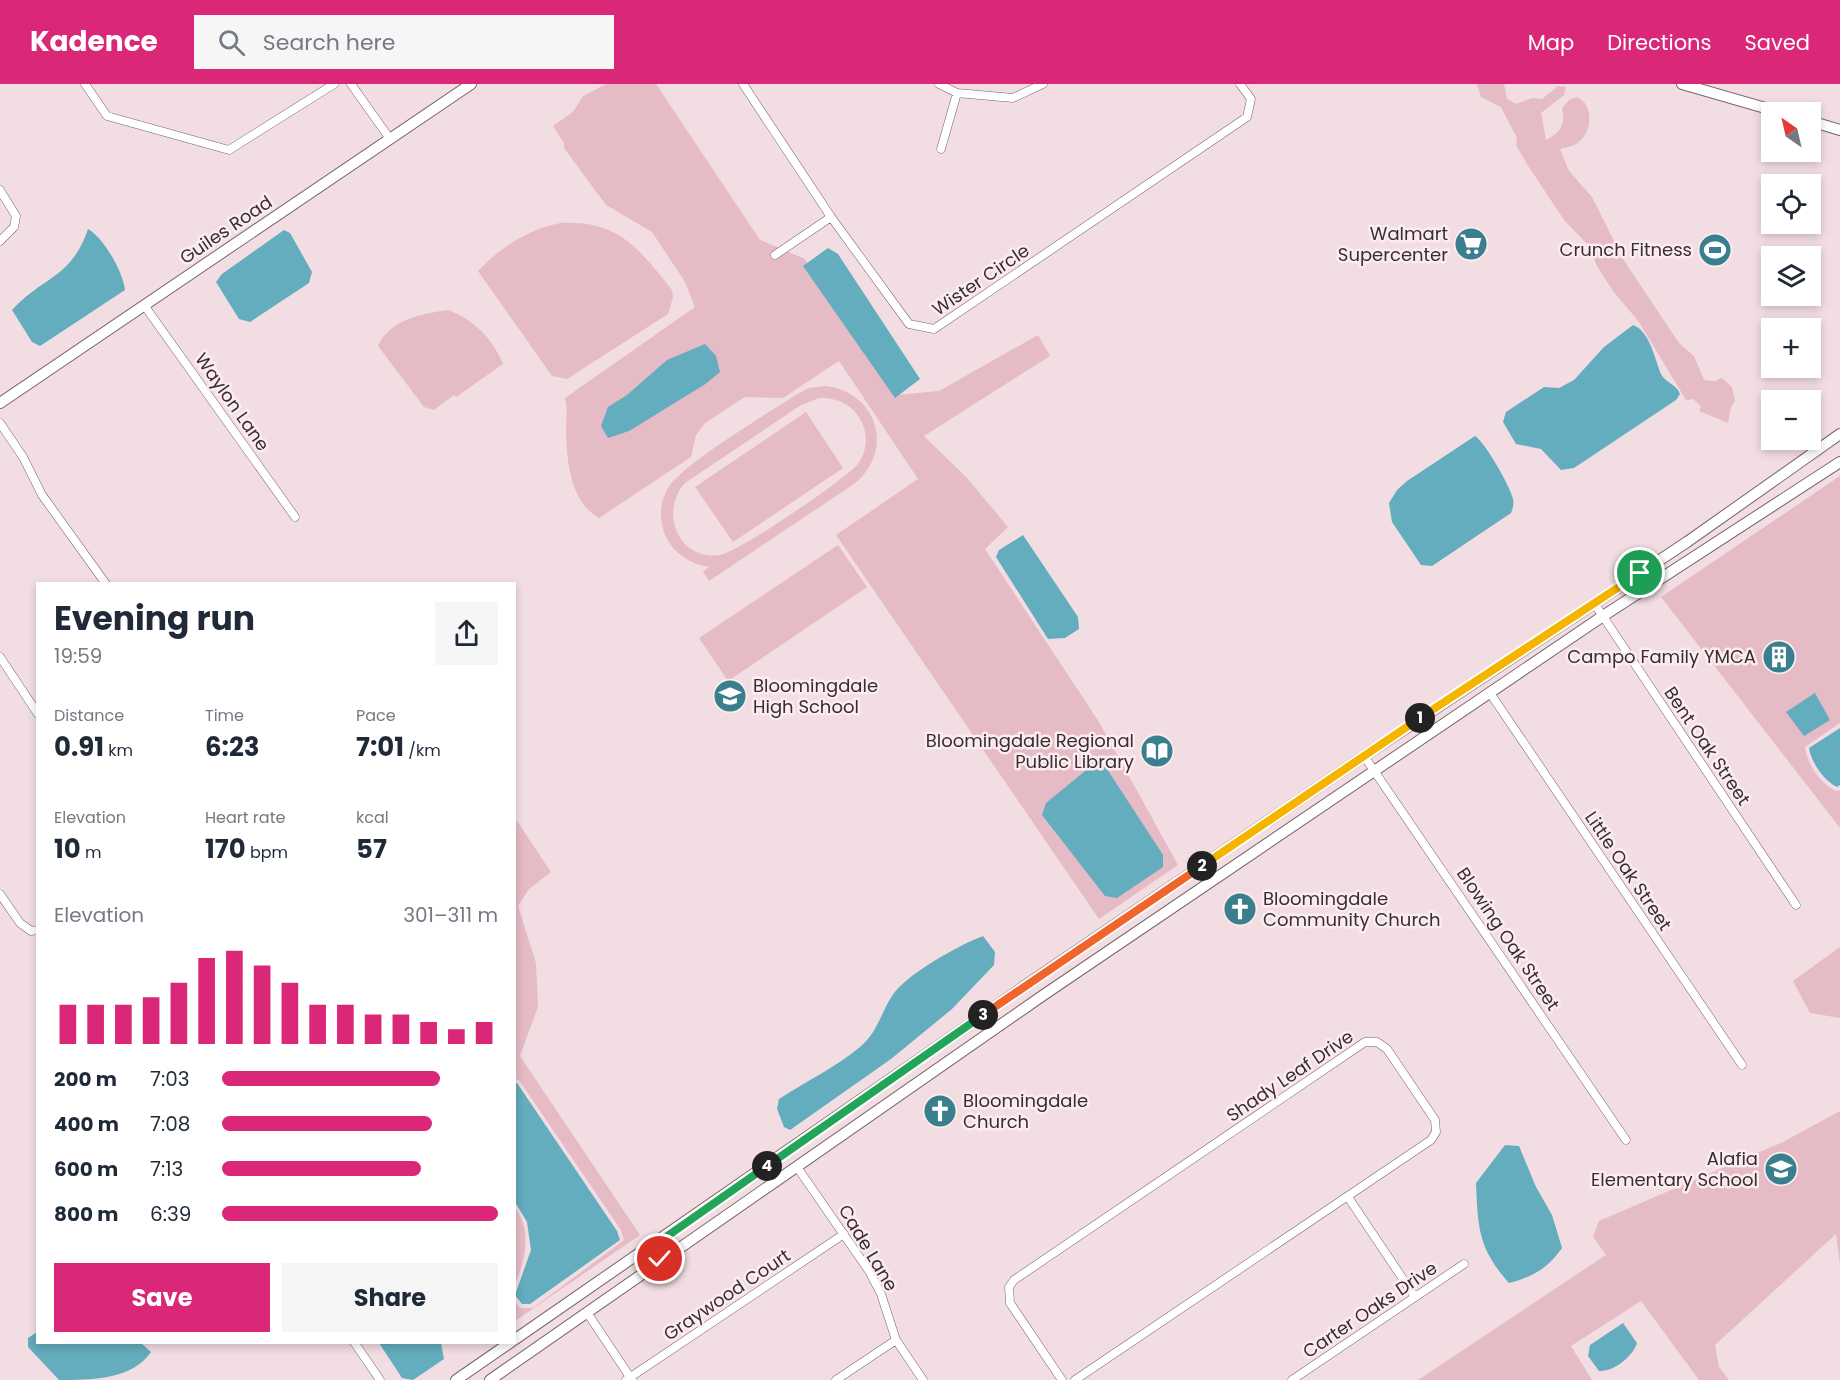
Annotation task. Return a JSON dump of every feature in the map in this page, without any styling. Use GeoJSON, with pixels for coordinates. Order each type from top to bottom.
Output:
{"type":"FeatureCollection","features":[{"type":"Feature","properties":{"kind":"main road","name":"Guiles Road"},"geometry":{"type":"LineString","coordinates":[[0,403],[471,84]]}},
{"type":"Feature","properties":{"kind":"main road"},"geometry":{"type":"LineString","coordinates":[[1682,84],[1761,107]]}},
{"type":"Feature","properties":{"kind":"main road"},"geometry":{"type":"LineString","coordinates":[[1821,125],[1840,130]]}},
{"type":"Feature","properties":{"kind":"main road"},"geometry":{"type":"LineString","coordinates":[[516,1339],[1364,756],[1838,439]]}},
{"type":"Feature","properties":{"kind":"main road"},"geometry":{"type":"LineString","coordinates":[[490,1380],[1045,994],[1603,616],[1840,462]]}},
{"type":"Feature","properties":{"kind":"main road"},"geometry":{"type":"LineString","coordinates":[[1035,980],[1045,994]]}},
{"type":"Feature","properties":{"kind":"main road"},"geometry":{"type":"LineString","coordinates":[[787,1152],[797,1167]]}},
{"type":"Feature","properties":{"kind":"main road"},"geometry":{"type":"LineString","coordinates":[[656,1244],[659,1264]]}},
{"type":"Feature","properties":{"kind":"main road"},"geometry":{"type":"LineString","coordinates":[[456,1380],[508,1344]]}},
{"type":"Feature","properties":{"kind":"street"},"geometry":{"type":"LineString","coordinates":[[85,84],[107,116],[229,150],[334,84]]}},
{"type":"Feature","properties":{"kind":"street"},"geometry":{"type":"LineString","coordinates":[[351,84],[390,139]]}},
{"type":"Feature","properties":{"kind":"street","name":"Wister Circle"},"geometry":{"type":"LineString","coordinates":[[743,84],[831,217],[909,324],[934,329],[1247,117],[1251,99],[1240,84]]}},
{"type":"Feature","properties":{"kind":"street"},"geometry":{"type":"LineString","coordinates":[[939,84],[957,93],[1013,98],[1043,84]]}},
{"type":"Feature","properties":{"kind":"street"},"geometry":{"type":"LineString","coordinates":[[941,149],[957,93]]}},
{"type":"Feature","properties":{"kind":"street"},"geometry":{"type":"LineString","coordinates":[[0,190],[16,216],[14,227],[0,241]]}},
{"type":"Feature","properties":{"kind":"street"},"geometry":{"type":"LineString","coordinates":[[775,255],[831,217]]}},
{"type":"Feature","properties":{"kind":"street","name":"Waylon Lane"},"geometry":{"type":"LineString","coordinates":[[144,305],[295,517]]}},
{"type":"Feature","properties":{"kind":"street"},"geometry":{"type":"LineString","coordinates":[[0,423],[23,457],[42,495],[105,582]]}},
{"type":"Feature","properties":{"kind":"street","name":"Bent Oak Street"},"geometry":{"type":"LineString","coordinates":[[1594,603],[1796,905]]}},
{"type":"Feature","properties":{"kind":"street"},"geometry":{"type":"LineString","coordinates":[[0,657],[36,711]]}},
{"type":"Feature","properties":{"kind":"street","name":"Little Oak Street"},"geometry":{"type":"LineString","coordinates":[[1490,693],[1742,1065]]}},
{"type":"Feature","properties":{"kind":"street","name":"Blowing Oak Street"},"geometry":{"type":"LineString","coordinates":[[1364,756],[1626,1140]]}},
{"type":"Feature","properties":{"kind":"street"},"geometry":{"type":"LineString","coordinates":[[0,894],[20,923],[31,931],[36,930]]}},
{"type":"Feature","properties":{"kind":"street","name":"Shady Leaf Drive"},"geometry":{"type":"LineString","coordinates":[[1062,1380],[1010,1303],[1009,1287],[1014,1280],[1365,1042],[1377,1042],[1387,1049],[1435,1120],[1436,1132],[1431,1140],[1076,1380]]}},
{"type":"Feature","properties":{"kind":"street","name":"Cade Lane"},"geometry":{"type":"LineString","coordinates":[[797,1167],[844,1234],[881,1294],[896,1340],[923,1380]]}},
{"type":"Feature","properties":{"kind":"street"},"geometry":{"type":"LineString","coordinates":[[1348,1197],[1415,1297]]}},
{"type":"Feature","properties":{"kind":"street","name":"Graywood Court"},"geometry":{"type":"LineString","coordinates":[[629,1379],[844,1234]]}},
{"type":"Feature","properties":{"kind":"street","name":"Carter Oaks Drive"},"geometry":{"type":"LineString","coordinates":[[1292,1380],[1464,1264]]}},
{"type":"Feature","properties":{"kind":"street"},"geometry":{"type":"LineString","coordinates":[[588,1314],[629,1379]]}},
{"type":"Feature","properties":{"kind":"street"},"geometry":{"type":"LineString","coordinates":[[836,1380],[896,1340]]}},
{"type":"Feature","properties":{"kind":"street"},"geometry":{"type":"LineString","coordinates":[[355,1344],[380,1380]]}},
{"type":"Feature","properties":{"kind":"shaded area"},"geometry":{"type":"Polygon","coordinates":[[[606,84],[656,84],[760,240],[805,259],[897,395],[939,391],[1038,335],[1050,356],[924,436],[967,478],[1008,527],[985,549],[1099,722],[1178,865],[1099,919],[836,535],[918,479],[839,361],[783,398],[745,397],[705,423],[696,435],[691,457],[599,518],[582,502],[569,468],[565,398],[695,307],[685,282],[652,232],[606,205],[564,148],[564,143],[553,126],[573,112],[583,96],[606,84]]]}},
{"type":"Feature","properties":{"kind":"shaded area"},"geometry":{"type":"Polygon","coordinates":[[[1477,84],[1504,84],[1507,99],[1516,104],[1532,98],[1542,99],[1558,86],[1566,87],[1564,95],[1541,113],[1546,140],[1561,127],[1562,108],[1569,100],[1577,97],[1586,105],[1589,116],[1588,129],[1577,143],[1560,149],[1569,171],[1592,197],[1623,259],[1679,343],[1694,356],[1704,380],[1715,381],[1722,378],[1732,387],[1735,401],[1731,407],[1728,423],[1699,411],[1701,406],[1693,399],[1686,400],[1639,322],[1613,291],[1597,266],[1589,246],[1564,220],[1527,164],[1516,145],[1517,138],[1501,107],[1481,97],[1477,84]]]}},
{"type":"Feature","properties":{"kind":"shaded area"},"geometry":{"type":"Polygon","coordinates":[[[561,223],[598,226],[626,240],[660,275],[672,290],[673,297],[668,314],[567,379],[552,376],[478,271],[496,254],[526,234],[561,223]]]}},
{"type":"Feature","properties":{"kind":"shaded area"},"geometry":{"type":"Polygon","coordinates":[[[448,310],[474,324],[494,346],[503,364],[434,410],[424,407],[378,346],[390,330],[408,319],[448,310]]]}},
{"type":"Feature","properties":{"kind":"shaded area"},"geometry":{"type":"Polygon","coordinates":[[[826,386],[844,391],[869,411],[875,425],[877,440],[874,456],[867,471],[854,484],[709,581],[703,572],[709,567],[684,557],[666,537],[661,512],[668,488],[676,478],[707,453],[809,388],[826,386]],[[819,398],[801,405],[685,483],[677,495],[674,507],[677,532],[684,543],[705,555],[720,555],[730,551],[791,514],[858,464],[863,455],[866,440],[860,418],[846,404],[819,398]]]}},
{"type":"Feature","properties":{"kind":"shaded area"},"geometry":{"type":"Polygon","coordinates":[[[806,412],[843,468],[733,542],[695,487],[806,412]]]}},
{"type":"Feature","properties":{"kind":"shaded area"},"geometry":{"type":"Polygon","coordinates":[[[1840,476],[1840,723],[1805,747],[1811,766],[1820,778],[1830,788],[1840,790],[1840,828],[1661,597],[1840,476]]]}},
{"type":"Feature","properties":{"kind":"shaded area"},"geometry":{"type":"Polygon","coordinates":[[[838,545],[867,587],[728,681],[699,638],[838,545]]]}},
{"type":"Feature","properties":{"kind":"shaded area"},"geometry":{"type":"Polygon","coordinates":[[[516,820],[551,872],[529,889],[518,906],[536,963],[538,1007],[520,1056],[640,1235],[516,1320],[516,1302],[520,1308],[533,1308],[624,1240],[621,1230],[519,1080],[516,1079],[516,820]]]}},
{"type":"Feature","properties":{"kind":"shaded area"},"geometry":{"type":"Polygon","coordinates":[[[1840,947],[1840,1018],[1810,1013],[1793,981],[1840,947]]]}},
{"type":"Feature","properties":{"kind":"shaded area","name":"Alafia Elementary School"},"geometry":{"type":"Polygon","coordinates":[[[1840,1111],[1840,1264],[1836,1234],[1715,1345],[1719,1367],[1729,1380],[1699,1380],[1641,1301],[1571,1346],[1592,1380],[1418,1380],[1606,1255],[1593,1237],[1599,1221],[1783,1142],[1840,1111]]]}},
{"type":"Feature","properties":{"kind":"shaded area"},"geometry":{"type":"Polygon","coordinates":[[[516,1208],[521,1216],[526,1236],[522,1265],[516,1282],[516,1208]]]}},
{"type":"Feature","properties":{"kind":"water"},"geometry":{"type":"Polygon","coordinates":[[[88,229],[94,233],[112,256],[121,274],[125,290],[40,346],[32,342],[12,310],[65,268],[81,245],[88,229]]]}},
{"type":"Feature","properties":{"kind":"water"},"geometry":{"type":"Polygon","coordinates":[[[284,230],[290,233],[312,272],[309,283],[250,322],[239,319],[216,282],[222,274],[284,230]]]}},
{"type":"Feature","properties":{"kind":"water"},"geometry":{"type":"Polygon","coordinates":[[[828,248],[838,254],[920,379],[895,398],[803,266],[828,248]]]}},
{"type":"Feature","properties":{"kind":"water"},"geometry":{"type":"Polygon","coordinates":[[[1633,325],[1639,328],[1648,339],[1662,376],[1678,390],[1680,394],[1676,400],[1574,468],[1561,470],[1541,449],[1516,444],[1503,422],[1506,412],[1544,387],[1559,388],[1574,380],[1604,347],[1633,325]]]}},
{"type":"Feature","properties":{"kind":"water"},"geometry":{"type":"Polygon","coordinates":[[[705,344],[716,356],[720,372],[704,385],[629,431],[608,438],[601,426],[608,407],[627,395],[667,360],[705,344]]]}},
{"type":"Feature","properties":{"kind":"water"},"geometry":{"type":"Polygon","coordinates":[[[1475,436],[1491,455],[1511,493],[1513,506],[1511,513],[1432,566],[1421,565],[1392,522],[1389,503],[1397,490],[1407,481],[1475,436]]]}},
{"type":"Feature","properties":{"kind":"water"},"geometry":{"type":"Polygon","coordinates":[[[1023,535],[1078,617],[1079,629],[1065,638],[1048,639],[996,557],[999,550],[1023,535]]]}},
{"type":"Feature","properties":{"kind":"water"},"geometry":{"type":"Polygon","coordinates":[[[1815,693],[1830,720],[1804,736],[1786,712],[1815,693]]]}},
{"type":"Feature","properties":{"kind":"water"},"geometry":{"type":"Polygon","coordinates":[[[1840,728],[1840,785],[1837,787],[1819,770],[1812,759],[1809,748],[1840,728]]]}},
{"type":"Feature","properties":{"kind":"water"},"geometry":{"type":"Polygon","coordinates":[[[1095,763],[1105,766],[1163,855],[1163,867],[1117,898],[1105,896],[1042,815],[1046,803],[1095,763]]]}},
{"type":"Feature","properties":{"kind":"water"},"geometry":{"type":"Polygon","coordinates":[[[983,936],[995,952],[994,965],[952,1009],[891,1059],[790,1130],[784,1127],[777,1109],[779,1099],[831,1068],[860,1047],[875,1029],[892,996],[908,979],[947,953],[983,936]]]}},
{"type":"Feature","properties":{"kind":"water"},"geometry":{"type":"Polygon","coordinates":[[[516,1083],[617,1231],[620,1240],[530,1304],[522,1304],[516,1296],[531,1250],[527,1222],[516,1204],[516,1083]]]}},
{"type":"Feature","properties":{"kind":"water"},"geometry":{"type":"Polygon","coordinates":[[[1505,1145],[1519,1146],[1536,1187],[1552,1215],[1562,1248],[1539,1271],[1509,1283],[1485,1248],[1479,1225],[1476,1183],[1505,1145]]]}},
{"type":"Feature","properties":{"kind":"water"},"geometry":{"type":"Polygon","coordinates":[[[1623,1323],[1637,1343],[1635,1348],[1617,1366],[1599,1371],[1588,1356],[1590,1345],[1623,1323]]]}},
{"type":"Feature","properties":{"kind":"water"},"geometry":{"type":"Polygon","coordinates":[[[36,1333],[36,1344],[142,1344],[151,1352],[143,1361],[122,1373],[97,1379],[59,1380],[28,1347],[28,1338],[36,1333]]]}},
{"type":"Feature","properties":{"kind":"water"},"geometry":{"type":"Polygon","coordinates":[[[380,1344],[441,1344],[444,1359],[413,1380],[402,1378],[380,1344]]]}},
{"type":"Feature","properties":{"kind":"place","name":"Walmart Supercenter"},"geometry":{"type":"Point","coordinates":[1471,244]}},
{"type":"Feature","properties":{"kind":"place","name":"Crunch Fitness"},"geometry":{"type":"Point","coordinates":[1715,250]}},
{"type":"Feature","properties":{"kind":"place","name":"Campo Family YMCA"},"geometry":{"type":"Point","coordinates":[1779,657]}},
{"type":"Feature","properties":{"kind":"place","name":"Bloomingdale High School"},"geometry":{"type":"Point","coordinates":[730,696]}},
{"type":"Feature","properties":{"kind":"place","name":"Bloomingdale Regional Public Library"},"geometry":{"type":"Point","coordinates":[1157,751]}},
{"type":"Feature","properties":{"kind":"place","name":"Bloomingdale Community Church"},"geometry":{"type":"Point","coordinates":[1240,909]}},
{"type":"Feature","properties":{"kind":"place","name":"Bloomingdale Church"},"geometry":{"type":"Point","coordinates":[940,1111]}},
{"type":"Feature","properties":{"kind":"place","name":"Alafia Elementary School"},"geometry":{"type":"Point","coordinates":[1781,1169]}},
{"type":"Feature","properties":{"kind":"route"},"geometry":{"type":"LineString","coordinates":[[660,1259],[656,1244],[1035,980],[1364,756],[1640,573]]}}]}
